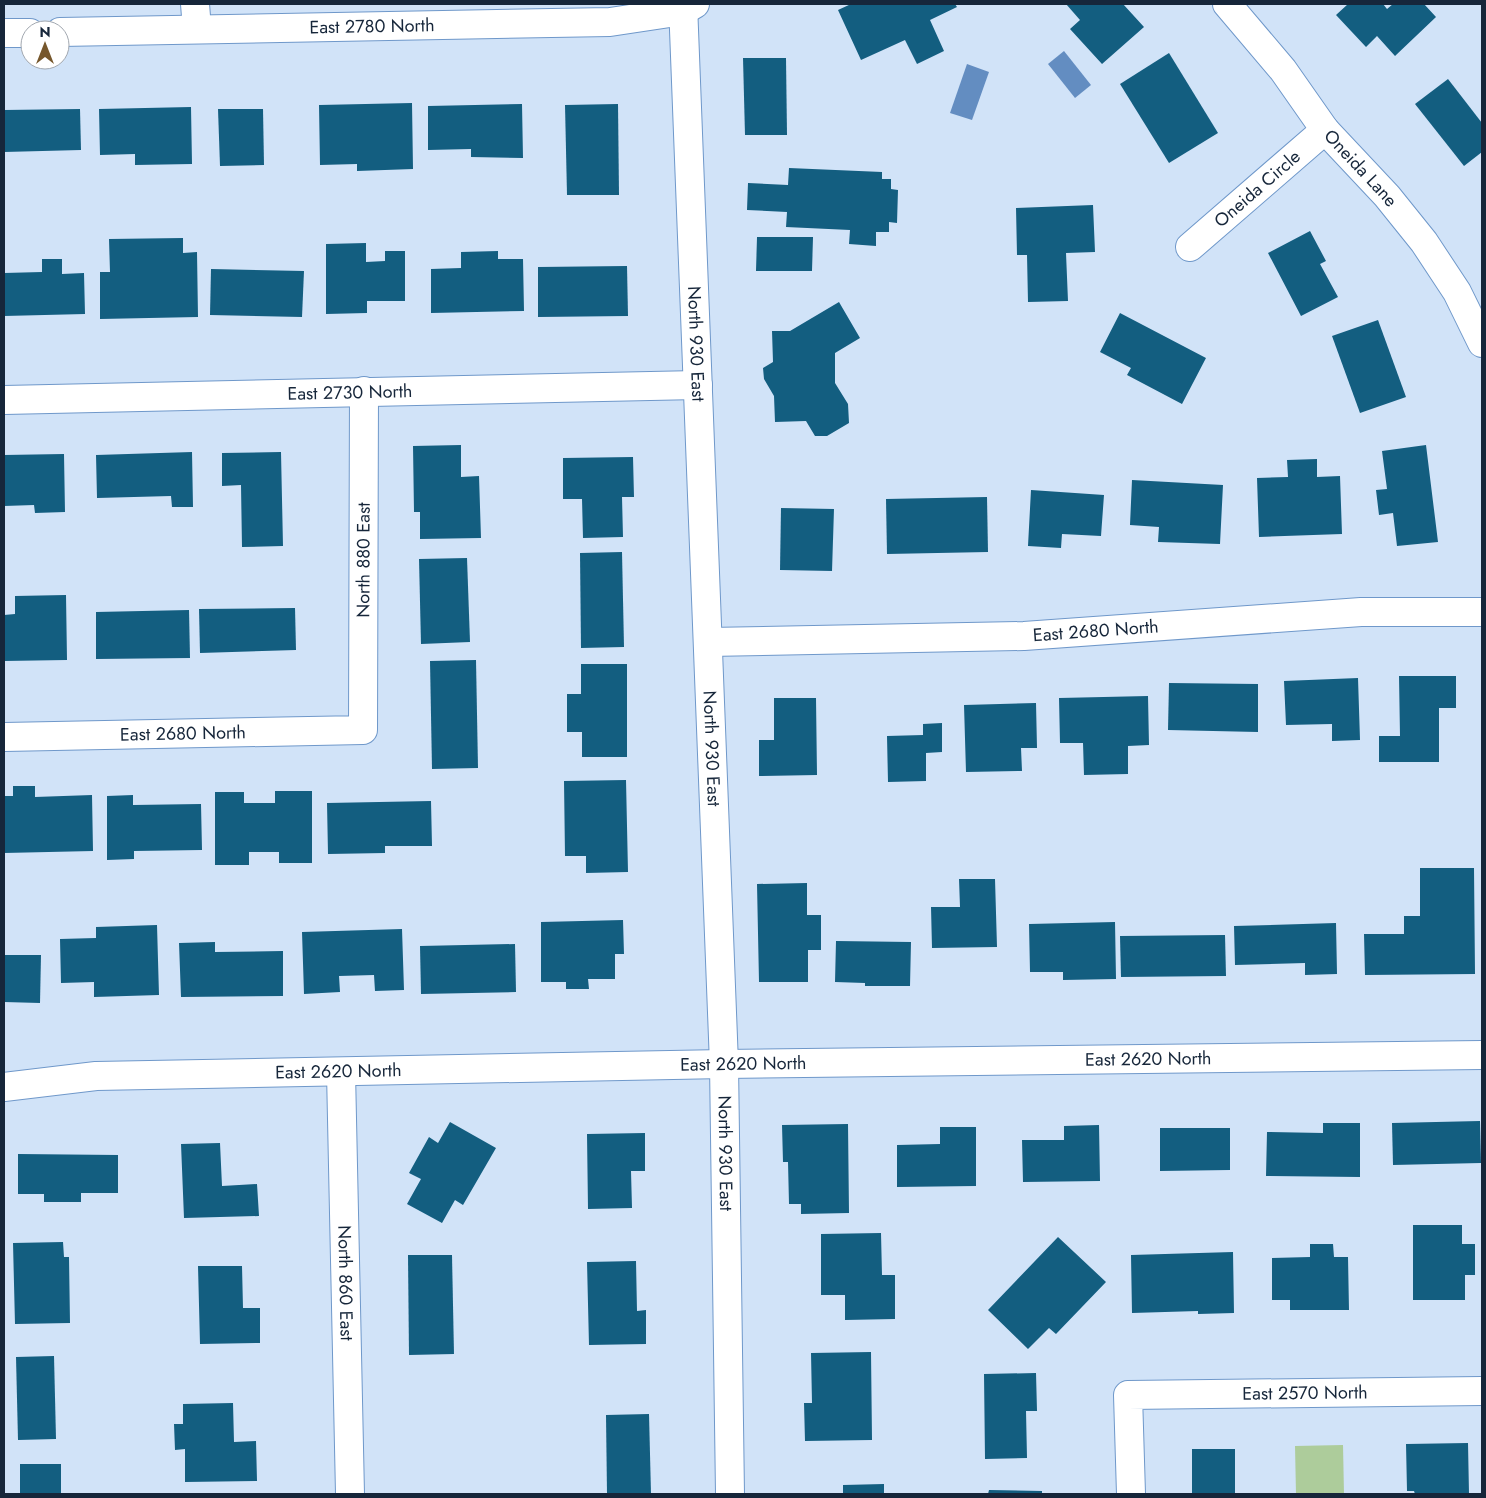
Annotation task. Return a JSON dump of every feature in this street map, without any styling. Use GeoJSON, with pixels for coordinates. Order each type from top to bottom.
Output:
{"type":"FeatureCollection","features":[{"type":"Feature","properties":{"kind":"street","name":"Oneida Lane"},"geometry":{"type":"LineString","coordinates":[[1227,4],[1283,70],[1325,130],[1387,196],[1424,242],[1457,292],[1482,343]]}},
{"type":"Feature","properties":{"kind":"street","name":"East 2780 North"},"geometry":{"type":"LineString","coordinates":[[70,31],[196,16],[610,22],[687,6]]}},
{"type":"Feature","properties":{"kind":"street","name":"North 930 East"},"geometry":{"type":"LineString","coordinates":[[687,6],[698,385],[724,1064],[730,1494]]}},
{"type":"Feature","properties":{"kind":"street"},"geometry":{"type":"LineString","coordinates":[[4,33],[20,33]]}},
{"type":"Feature","properties":{"kind":"street","name":"Oneida Circle"},"geometry":{"type":"LineString","coordinates":[[1190,247],[1325,130]]}},
{"type":"Feature","properties":{"kind":"street","name":"East 2730 North"},"geometry":{"type":"LineString","coordinates":[[4,400],[698,385]]}},
{"type":"Feature","properties":{"kind":"street","name":"North 880 East"},"geometry":{"type":"LineString","coordinates":[[363,730],[364,391]]}},
{"type":"Feature","properties":{"kind":"street","name":"East 2680 North"},"geometry":{"type":"LineString","coordinates":[[708,642],[1024,636],[1361,612],[1482,612]]}},
{"type":"Feature","properties":{"kind":"street","name":"East 2680 North"},"geometry":{"type":"LineString","coordinates":[[4,737],[363,730]]}},
{"type":"Feature","properties":{"kind":"street","name":"East 2620 North"},"geometry":{"type":"LineString","coordinates":[[4,1087],[96,1076],[724,1064],[1482,1055]]}},
{"type":"Feature","properties":{"kind":"street","name":"North 860 East"},"geometry":{"type":"LineString","coordinates":[[341,1072],[350,1494]]}},
{"type":"Feature","properties":{"kind":"street","name":"East 2570 North"},"geometry":{"type":"LineString","coordinates":[[1130,1494],[1128,1395],[1482,1392]]}},
{"type":"Feature","properties":{"kind":"green space"},"geometry":{"type":"Polygon","coordinates":[[[1343,1445],[1344,1494],[1296,1494],[1295,1446],[1343,1445]]]}},
{"type":"Feature","properties":{"kind":"water"},"geometry":{"type":"Polygon","coordinates":[[[1064,51],[1091,85],[1075,98],[1048,64],[1064,51]]]}},
{"type":"Feature","properties":{"kind":"water"},"geometry":{"type":"Polygon","coordinates":[[[967,64],[989,72],[972,120],[950,113],[967,64]]]}},
{"type":"Feature","properties":{"kind":"building"},"geometry":{"type":"Polygon","coordinates":[[[851,4],[955,4],[957,7],[930,20],[944,51],[917,64],[905,40],[861,60],[838,10],[851,4]]]}},
{"type":"Feature","properties":{"kind":"building"},"geometry":{"type":"Polygon","coordinates":[[[1066,4],[1123,4],[1144,27],[1102,64],[1070,29],[1080,20],[1066,4]]]}},
{"type":"Feature","properties":{"kind":"building"},"geometry":{"type":"Polygon","coordinates":[[[1348,4],[1383,4],[1387,9],[1393,4],[1424,4],[1436,17],[1395,56],[1377,36],[1366,47],[1336,15],[1348,4]]]}},
{"type":"Feature","properties":{"kind":"building"},"geometry":{"type":"Polygon","coordinates":[[[1169,53],[1218,133],[1169,163],[1120,84],[1169,53]]]}},
{"type":"Feature","properties":{"kind":"building"},"geometry":{"type":"Polygon","coordinates":[[[743,58],[786,58],[787,135],[745,135],[743,58]]]}},
{"type":"Feature","properties":{"kind":"building"},"geometry":{"type":"Polygon","coordinates":[[[1448,79],[1482,123],[1482,152],[1464,166],[1415,104],[1448,79]]]}},
{"type":"Feature","properties":{"kind":"building"},"geometry":{"type":"Polygon","coordinates":[[[412,103],[413,169],[357,171],[357,164],[320,165],[319,105],[412,103]]]}},
{"type":"Feature","properties":{"kind":"building"},"geometry":{"type":"Polygon","coordinates":[[[522,104],[523,158],[471,157],[471,149],[428,150],[428,106],[522,104]]]}},
{"type":"Feature","properties":{"kind":"building"},"geometry":{"type":"Polygon","coordinates":[[[618,104],[619,195],[567,195],[565,105],[618,104]]]}},
{"type":"Feature","properties":{"kind":"building"},"geometry":{"type":"Polygon","coordinates":[[[191,107],[192,164],[135,165],[135,154],[100,155],[99,109],[191,107]]]}},
{"type":"Feature","properties":{"kind":"building"},"geometry":{"type":"Polygon","coordinates":[[[80,109],[81,150],[4,152],[4,110],[80,109]]]}},
{"type":"Feature","properties":{"kind":"building"},"geometry":{"type":"Polygon","coordinates":[[[218,109],[263,109],[264,165],[220,166],[218,109]]]}},
{"type":"Feature","properties":{"kind":"building"},"geometry":{"type":"Polygon","coordinates":[[[789,168],[882,172],[882,179],[891,179],[891,189],[898,190],[897,223],[889,222],[889,232],[876,232],[876,246],[849,244],[850,230],[786,227],[787,212],[747,210],[748,183],[788,185],[789,168]]]}},
{"type":"Feature","properties":{"kind":"building"},"geometry":{"type":"Polygon","coordinates":[[[1093,205],[1095,252],[1066,253],[1068,301],[1028,302],[1027,255],[1017,255],[1016,208],[1093,205]]]}},
{"type":"Feature","properties":{"kind":"building"},"geometry":{"type":"Polygon","coordinates":[[[1310,231],[1326,261],[1320,264],[1338,297],[1301,316],[1268,253],[1310,231]]]}},
{"type":"Feature","properties":{"kind":"building"},"geometry":{"type":"Polygon","coordinates":[[[757,237],[813,237],[812,271],[756,271],[757,237]]]}},
{"type":"Feature","properties":{"kind":"building"},"geometry":{"type":"Polygon","coordinates":[[[183,238],[183,253],[197,252],[198,317],[100,319],[100,272],[110,272],[109,239],[183,238]]]}},
{"type":"Feature","properties":{"kind":"building"},"geometry":{"type":"Polygon","coordinates":[[[366,243],[366,262],[385,261],[385,251],[405,251],[405,301],[367,301],[367,313],[326,314],[326,244],[366,243]]]}},
{"type":"Feature","properties":{"kind":"building"},"geometry":{"type":"Polygon","coordinates":[[[498,251],[498,259],[523,259],[524,311],[431,313],[431,269],[461,268],[461,252],[498,251]]]}},
{"type":"Feature","properties":{"kind":"building"},"geometry":{"type":"Polygon","coordinates":[[[42,259],[62,259],[62,274],[84,273],[85,314],[4,316],[4,273],[42,272],[42,259]]]}},
{"type":"Feature","properties":{"kind":"building"},"geometry":{"type":"Polygon","coordinates":[[[627,266],[628,316],[538,317],[538,267],[627,266]]]}},
{"type":"Feature","properties":{"kind":"building"},"geometry":{"type":"Polygon","coordinates":[[[211,269],[304,271],[302,317],[210,315],[211,269]]]}},
{"type":"Feature","properties":{"kind":"building"},"geometry":{"type":"Polygon","coordinates":[[[839,302],[860,338],[835,353],[835,383],[848,404],[849,423],[827,436],[815,436],[806,421],[775,422],[774,396],[764,379],[763,368],[773,362],[772,331],[790,331],[839,302]]]}},
{"type":"Feature","properties":{"kind":"building"},"geometry":{"type":"Polygon","coordinates":[[[1120,313],[1206,358],[1182,404],[1127,375],[1131,368],[1100,352],[1120,313]]]}},
{"type":"Feature","properties":{"kind":"building"},"geometry":{"type":"Polygon","coordinates":[[[1378,320],[1406,397],[1360,413],[1332,336],[1378,320]]]}},
{"type":"Feature","properties":{"kind":"building"},"geometry":{"type":"Polygon","coordinates":[[[461,445],[461,477],[479,476],[481,538],[420,539],[420,512],[414,512],[413,446],[461,445]]]}},
{"type":"Feature","properties":{"kind":"building"},"geometry":{"type":"Polygon","coordinates":[[[1426,445],[1438,542],[1397,546],[1393,513],[1379,515],[1376,490],[1387,489],[1382,451],[1426,445]]]}},
{"type":"Feature","properties":{"kind":"building"},"geometry":{"type":"Polygon","coordinates":[[[192,452],[193,507],[172,507],[171,496],[97,498],[96,455],[192,452]]]}},
{"type":"Feature","properties":{"kind":"building"},"geometry":{"type":"Polygon","coordinates":[[[281,452],[283,546],[242,547],[241,485],[222,486],[222,453],[281,452]]]}},
{"type":"Feature","properties":{"kind":"building"},"geometry":{"type":"Polygon","coordinates":[[[64,454],[65,512],[35,513],[34,505],[4,506],[4,455],[64,454]]]}},
{"type":"Feature","properties":{"kind":"building"},"geometry":{"type":"Polygon","coordinates":[[[633,457],[634,497],[622,497],[623,537],[583,538],[582,499],[563,499],[563,458],[633,457]]]}},
{"type":"Feature","properties":{"kind":"building"},"geometry":{"type":"Polygon","coordinates":[[[1317,459],[1317,477],[1340,476],[1342,534],[1259,537],[1257,478],[1288,477],[1287,460],[1317,459]]]}},
{"type":"Feature","properties":{"kind":"building"},"geometry":{"type":"Polygon","coordinates":[[[1132,480],[1223,485],[1220,544],[1158,542],[1159,527],[1130,525],[1132,480]]]}},
{"type":"Feature","properties":{"kind":"building"},"geometry":{"type":"Polygon","coordinates":[[[1031,490],[1104,495],[1101,536],[1062,534],[1061,548],[1028,546],[1031,490]]]}},
{"type":"Feature","properties":{"kind":"building"},"geometry":{"type":"Polygon","coordinates":[[[987,497],[988,552],[887,554],[886,499],[987,497]]]}},
{"type":"Feature","properties":{"kind":"building"},"geometry":{"type":"Polygon","coordinates":[[[781,508],[834,509],[832,571],[780,570],[781,508]]]}},
{"type":"Feature","properties":{"kind":"building"},"geometry":{"type":"Polygon","coordinates":[[[622,552],[624,647],[581,648],[580,553],[622,552]]]}},
{"type":"Feature","properties":{"kind":"building"},"geometry":{"type":"Polygon","coordinates":[[[467,558],[470,642],[421,644],[419,559],[467,558]]]}},
{"type":"Feature","properties":{"kind":"building"},"geometry":{"type":"Polygon","coordinates":[[[66,595],[67,660],[4,661],[4,615],[15,614],[15,596],[66,595]]]}},
{"type":"Feature","properties":{"kind":"building"},"geometry":{"type":"Polygon","coordinates":[[[295,608],[296,650],[200,653],[199,609],[295,608]]]}},
{"type":"Feature","properties":{"kind":"building"},"geometry":{"type":"Polygon","coordinates":[[[189,610],[190,658],[96,659],[96,612],[189,610]]]}},
{"type":"Feature","properties":{"kind":"building"},"geometry":{"type":"Polygon","coordinates":[[[476,660],[478,768],[432,769],[430,661],[476,660]]]}},
{"type":"Feature","properties":{"kind":"building"},"geometry":{"type":"Polygon","coordinates":[[[581,664],[627,664],[627,757],[582,757],[582,732],[567,732],[567,694],[581,694],[581,664]]]}},
{"type":"Feature","properties":{"kind":"building"},"geometry":{"type":"Polygon","coordinates":[[[1399,676],[1456,676],[1456,708],[1439,708],[1439,762],[1379,762],[1379,736],[1400,736],[1399,676]]]}},
{"type":"Feature","properties":{"kind":"building"},"geometry":{"type":"Polygon","coordinates":[[[1358,678],[1360,740],[1332,741],[1332,724],[1286,725],[1284,681],[1358,678]]]}},
{"type":"Feature","properties":{"kind":"building"},"geometry":{"type":"Polygon","coordinates":[[[1169,683],[1258,684],[1258,732],[1168,730],[1169,683]]]}},
{"type":"Feature","properties":{"kind":"building"},"geometry":{"type":"Polygon","coordinates":[[[1148,696],[1149,745],[1128,746],[1128,774],[1084,775],[1083,743],[1060,743],[1059,698],[1148,696]]]}},
{"type":"Feature","properties":{"kind":"building"},"geometry":{"type":"Polygon","coordinates":[[[774,698],[816,698],[817,775],[759,776],[759,740],[774,740],[774,698]]]}},
{"type":"Feature","properties":{"kind":"building"},"geometry":{"type":"Polygon","coordinates":[[[1036,703],[1037,748],[1021,748],[1022,771],[966,772],[964,705],[1036,703]]]}},
{"type":"Feature","properties":{"kind":"building"},"geometry":{"type":"Polygon","coordinates":[[[942,723],[942,752],[926,753],[926,781],[888,782],[887,736],[923,735],[923,724],[942,723]]]}},
{"type":"Feature","properties":{"kind":"building"},"geometry":{"type":"Polygon","coordinates":[[[626,780],[628,872],[586,873],[586,856],[565,856],[564,781],[626,780]]]}},
{"type":"Feature","properties":{"kind":"building"},"geometry":{"type":"Polygon","coordinates":[[[13,786],[35,786],[35,797],[92,795],[93,851],[4,853],[4,796],[13,796],[13,786]]]}},
{"type":"Feature","properties":{"kind":"building"},"geometry":{"type":"Polygon","coordinates":[[[275,791],[312,791],[312,863],[279,863],[279,852],[249,852],[249,865],[215,865],[215,792],[244,792],[244,803],[275,803],[275,791]]]}},
{"type":"Feature","properties":{"kind":"building"},"geometry":{"type":"Polygon","coordinates":[[[133,795],[133,805],[201,804],[202,850],[134,851],[134,859],[107,860],[107,796],[133,795]]]}},
{"type":"Feature","properties":{"kind":"building"},"geometry":{"type":"Polygon","coordinates":[[[431,801],[432,846],[385,846],[385,853],[328,854],[327,803],[431,801]]]}},
{"type":"Feature","properties":{"kind":"building"},"geometry":{"type":"Polygon","coordinates":[[[1420,868],[1474,868],[1475,974],[1365,975],[1364,934],[1404,934],[1404,916],[1420,916],[1420,868]]]}},
{"type":"Feature","properties":{"kind":"building"},"geometry":{"type":"Polygon","coordinates":[[[959,879],[995,879],[997,947],[932,948],[931,907],[960,907],[959,879]]]}},
{"type":"Feature","properties":{"kind":"building"},"geometry":{"type":"Polygon","coordinates":[[[807,883],[807,915],[821,915],[821,950],[808,950],[808,982],[759,982],[757,884],[807,883]]]}},
{"type":"Feature","properties":{"kind":"building"},"geometry":{"type":"Polygon","coordinates":[[[623,920],[624,954],[615,954],[615,979],[588,979],[589,989],[566,989],[566,982],[541,982],[541,922],[623,920]]]}},
{"type":"Feature","properties":{"kind":"building"},"geometry":{"type":"Polygon","coordinates":[[[1115,922],[1116,979],[1063,980],[1063,972],[1030,972],[1029,924],[1115,922]]]}},
{"type":"Feature","properties":{"kind":"building"},"geometry":{"type":"Polygon","coordinates":[[[1336,923],[1337,974],[1305,975],[1305,963],[1235,965],[1234,926],[1336,923]]]}},
{"type":"Feature","properties":{"kind":"building"},"geometry":{"type":"Polygon","coordinates":[[[157,925],[159,995],[94,997],[94,982],[61,983],[60,939],[96,938],[96,927],[157,925]]]}},
{"type":"Feature","properties":{"kind":"building"},"geometry":{"type":"Polygon","coordinates":[[[402,929],[404,990],[375,991],[374,975],[339,976],[340,992],[304,994],[302,932],[402,929]]]}},
{"type":"Feature","properties":{"kind":"building"},"geometry":{"type":"Polygon","coordinates":[[[1225,935],[1226,976],[1121,977],[1120,936],[1225,935]]]}},
{"type":"Feature","properties":{"kind":"building"},"geometry":{"type":"Polygon","coordinates":[[[836,941],[911,942],[910,986],[865,986],[865,983],[835,982],[836,941]]]}},
{"type":"Feature","properties":{"kind":"building"},"geometry":{"type":"Polygon","coordinates":[[[215,942],[215,952],[283,951],[283,996],[181,997],[179,943],[215,942]]]}},
{"type":"Feature","properties":{"kind":"building"},"geometry":{"type":"Polygon","coordinates":[[[515,944],[516,992],[421,994],[420,946],[515,944]]]}},
{"type":"Feature","properties":{"kind":"building"},"geometry":{"type":"Polygon","coordinates":[[[4,955],[41,955],[40,1003],[4,1002],[4,955]]]}},
{"type":"Feature","properties":{"kind":"building"},"geometry":{"type":"Polygon","coordinates":[[[1480,1121],[1481,1163],[1393,1165],[1392,1123],[1480,1121]]]}},
{"type":"Feature","properties":{"kind":"building"},"geometry":{"type":"Polygon","coordinates":[[[450,1122],[496,1148],[463,1205],[455,1200],[442,1223],[407,1204],[421,1179],[409,1173],[429,1137],[438,1143],[450,1122]]]}},
{"type":"Feature","properties":{"kind":"building"},"geometry":{"type":"Polygon","coordinates":[[[1323,1123],[1360,1123],[1360,1177],[1266,1176],[1267,1132],[1323,1133],[1323,1123]]]}},
{"type":"Feature","properties":{"kind":"building"},"geometry":{"type":"Polygon","coordinates":[[[848,1124],[849,1213],[801,1214],[801,1204],[789,1204],[788,1162],[783,1162],[782,1125],[848,1124]]]}},
{"type":"Feature","properties":{"kind":"building"},"geometry":{"type":"Polygon","coordinates":[[[1099,1125],[1100,1181],[1023,1182],[1022,1140],[1064,1140],[1064,1126],[1099,1125]]]}},
{"type":"Feature","properties":{"kind":"building"},"geometry":{"type":"Polygon","coordinates":[[[940,1127],[976,1127],[976,1186],[897,1187],[897,1145],[940,1144],[940,1127]]]}},
{"type":"Feature","properties":{"kind":"building"},"geometry":{"type":"Polygon","coordinates":[[[1160,1128],[1230,1128],[1230,1170],[1160,1171],[1160,1128]]]}},
{"type":"Feature","properties":{"kind":"building"},"geometry":{"type":"Polygon","coordinates":[[[645,1133],[645,1171],[631,1171],[632,1208],[588,1209],[587,1134],[645,1133]]]}},
{"type":"Feature","properties":{"kind":"building"},"geometry":{"type":"Polygon","coordinates":[[[220,1143],[222,1186],[257,1184],[259,1216],[184,1218],[181,1144],[220,1143]]]}},
{"type":"Feature","properties":{"kind":"building"},"geometry":{"type":"Polygon","coordinates":[[[18,1154],[118,1155],[118,1193],[81,1193],[81,1202],[44,1202],[44,1194],[18,1194],[18,1154]]]}},
{"type":"Feature","properties":{"kind":"building"},"geometry":{"type":"Polygon","coordinates":[[[1413,1225],[1462,1225],[1462,1244],[1475,1244],[1475,1275],[1465,1275],[1465,1300],[1413,1300],[1413,1225]]]}},
{"type":"Feature","properties":{"kind":"building"},"geometry":{"type":"Polygon","coordinates":[[[881,1233],[882,1275],[895,1275],[895,1319],[845,1320],[845,1295],[821,1295],[821,1234],[881,1233]]]}},
{"type":"Feature","properties":{"kind":"building"},"geometry":{"type":"Polygon","coordinates":[[[1058,1237],[1106,1282],[1056,1334],[1049,1328],[1028,1349],[988,1310],[1058,1237]]]}},
{"type":"Feature","properties":{"kind":"building"},"geometry":{"type":"Polygon","coordinates":[[[63,1242],[64,1257],[69,1257],[70,1323],[15,1324],[13,1243],[63,1242]]]}},
{"type":"Feature","properties":{"kind":"building"},"geometry":{"type":"Polygon","coordinates":[[[1310,1244],[1333,1244],[1334,1257],[1348,1257],[1349,1310],[1290,1310],[1290,1300],[1272,1300],[1272,1258],[1310,1257],[1310,1244]]]}},
{"type":"Feature","properties":{"kind":"building"},"geometry":{"type":"Polygon","coordinates":[[[1233,1252],[1234,1313],[1198,1314],[1198,1311],[1132,1313],[1131,1255],[1233,1252]]]}},
{"type":"Feature","properties":{"kind":"building"},"geometry":{"type":"Polygon","coordinates":[[[408,1255],[452,1255],[454,1354],[409,1355],[408,1255]]]}},
{"type":"Feature","properties":{"kind":"building"},"geometry":{"type":"Polygon","coordinates":[[[636,1261],[637,1311],[646,1310],[646,1344],[589,1345],[587,1262],[636,1261]]]}},
{"type":"Feature","properties":{"kind":"building"},"geometry":{"type":"Polygon","coordinates":[[[198,1266],[242,1266],[243,1308],[260,1308],[260,1343],[200,1344],[198,1266]]]}},
{"type":"Feature","properties":{"kind":"building"},"geometry":{"type":"Polygon","coordinates":[[[871,1352],[872,1440],[805,1441],[804,1403],[812,1403],[811,1353],[871,1352]]]}},
{"type":"Feature","properties":{"kind":"building"},"geometry":{"type":"Polygon","coordinates":[[[54,1356],[56,1439],[18,1440],[16,1357],[54,1356]]]}},
{"type":"Feature","properties":{"kind":"building"},"geometry":{"type":"Polygon","coordinates":[[[1036,1373],[1037,1411],[1026,1411],[1027,1458],[985,1459],[984,1374],[1036,1373]]]}},
{"type":"Feature","properties":{"kind":"building"},"geometry":{"type":"Polygon","coordinates":[[[233,1403],[234,1442],[256,1441],[257,1481],[185,1482],[185,1449],[175,1450],[174,1424],[183,1424],[183,1404],[233,1403]]]}},
{"type":"Feature","properties":{"kind":"building"},"geometry":{"type":"Polygon","coordinates":[[[649,1414],[651,1494],[607,1494],[606,1415],[649,1414]]]}},
{"type":"Feature","properties":{"kind":"building"},"geometry":{"type":"Polygon","coordinates":[[[1468,1443],[1469,1494],[1415,1494],[1414,1491],[1407,1491],[1406,1444],[1468,1443]]]}},
{"type":"Feature","properties":{"kind":"building"},"geometry":{"type":"Polygon","coordinates":[[[1192,1449],[1235,1449],[1235,1494],[1192,1494],[1192,1449]]]}},
{"type":"Feature","properties":{"kind":"building"},"geometry":{"type":"Polygon","coordinates":[[[20,1464],[61,1464],[61,1494],[20,1494],[20,1464]]]}},
{"type":"Feature","properties":{"kind":"building"},"geometry":{"type":"Polygon","coordinates":[[[884,1484],[884,1494],[843,1494],[843,1485],[884,1484]]]}},
{"type":"Feature","properties":{"kind":"building"},"geometry":{"type":"Polygon","coordinates":[[[989,1490],[1042,1491],[1042,1494],[988,1494],[989,1490]]]}}]}
